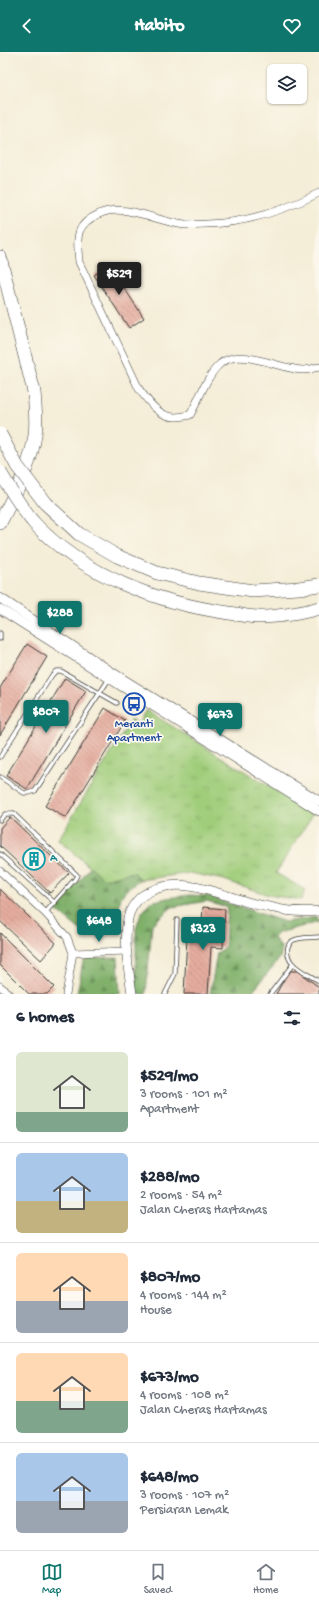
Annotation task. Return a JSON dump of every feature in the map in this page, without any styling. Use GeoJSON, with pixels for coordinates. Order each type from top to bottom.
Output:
{"type":"FeatureCollection","features":[{"type":"Feature","properties":{"kind":"highway"},"geometry":{"type":"LineString","coordinates":[[0,257],[30,374],[34,392],[36,413],[35,435],[30,458],[20,484],[0,523]]}},
{"type":"Feature","properties":{"kind":"highway"},"geometry":{"type":"LineString","coordinates":[[0,434],[17,466],[45,503],[79,534],[117,556],[157,573],[199,583],[253,591],[319,585]]}},
{"type":"Feature","properties":{"kind":"highway"},"geometry":{"type":"LineString","coordinates":[[0,472],[34,522],[62,547],[93,569],[130,588],[208,610],[259,617],[309,611],[319,608]]}},
{"type":"Feature","properties":{"kind":"street"},"geometry":{"type":"LineString","coordinates":[[319,193],[282,210],[264,216],[214,224],[185,225],[122,210],[99,213],[80,228],[78,241],[79,262],[139,389],[150,404],[163,414],[173,418],[190,415],[208,380],[220,364],[232,359],[249,357],[276,365],[304,370],[319,367]]}},
{"type":"Feature","properties":{"kind":"street"},"geometry":{"type":"LineString","coordinates":[[0,598],[111,676]]}},
{"type":"Feature","properties":{"kind":"street"},"geometry":{"type":"LineString","coordinates":[[0,609],[230,750],[319,801]]}},
{"type":"Feature","properties":{"kind":"street"},"geometry":{"type":"LineString","coordinates":[[230,750],[319,812]]}},
{"type":"Feature","properties":{"kind":"street"},"geometry":{"type":"LineString","coordinates":[[0,871],[45,913],[67,937],[72,953],[66,994]]}},
{"type":"Feature","properties":{"kind":"street"},"geometry":{"type":"LineString","coordinates":[[132,994],[127,951],[128,919],[131,908],[136,900],[154,889],[164,886],[185,885],[209,890],[276,909],[293,912],[319,911]]}},
{"type":"Feature","properties":{"kind":"street"},"geometry":{"type":"LineString","coordinates":[[72,953],[127,951]]}},
{"type":"Feature","properties":{"kind":"street"},"geometry":{"type":"LineString","coordinates":[[0,986],[9,994]]}},
{"type":"Feature","properties":{"kind":"lane"},"geometry":{"type":"LineString","coordinates":[[0,633],[0,639]]}},
{"type":"Feature","properties":{"kind":"lane"},"geometry":{"type":"LineString","coordinates":[[0,757],[56,671],[61,671],[117,703]]}},
{"type":"Feature","properties":{"kind":"lane"},"geometry":{"type":"LineString","coordinates":[[0,777],[24,793],[35,791],[111,676]]}},
{"type":"Feature","properties":{"kind":"lane"},"geometry":{"type":"LineString","coordinates":[[0,820],[6,814],[14,814],[77,874],[76,879],[45,913]]}},
{"type":"Feature","properties":{"kind":"lane"},"geometry":{"type":"LineString","coordinates":[[0,854],[55,903]]}},
{"type":"Feature","properties":{"kind":"lane"},"geometry":{"type":"LineString","coordinates":[[165,994],[175,974],[177,920]]}},
{"type":"Feature","properties":{"kind":"lane"},"geometry":{"type":"LineString","coordinates":[[319,937],[294,940],[290,943],[287,954],[293,964],[319,981]]}},
{"type":"Feature","properties":{"kind":"lane"},"geometry":{"type":"LineString","coordinates":[[270,994],[293,964]]}},
{"type":"Feature","properties":{"kind":"green space"},"geometry":{"type":"Polygon","coordinates":[[[146,710],[313,814],[276,873],[305,890],[301,900],[269,895],[224,880],[190,873],[140,880],[134,872],[104,879],[58,840],[131,720],[139,724],[146,710]]]}},
{"type":"Feature","properties":{"kind":"green space"},"geometry":{"type":"Polygon","coordinates":[[[91,867],[104,879],[134,872],[140,880],[126,890],[120,899],[119,926],[80,930],[56,910],[91,867]]]}},
{"type":"Feature","properties":{"kind":"green space"},"geometry":{"type":"Polygon","coordinates":[[[190,895],[208,896],[285,922],[316,917],[318,922],[278,933],[274,938],[282,949],[280,958],[250,994],[210,994],[217,953],[225,947],[227,907],[207,901],[172,907],[152,924],[146,994],[136,994],[136,929],[141,914],[151,902],[190,895]]]}},
{"type":"Feature","properties":{"kind":"green space"},"geometry":{"type":"Polygon","coordinates":[[[118,957],[120,994],[77,994],[83,961],[89,958],[118,957]]]}},
{"type":"Feature","properties":{"kind":"building"},"geometry":{"type":"Polygon","coordinates":[[[109,265],[144,318],[129,328],[94,275],[109,265]]]}},
{"type":"Feature","properties":{"kind":"building"},"geometry":{"type":"Polygon","coordinates":[[[27,644],[47,657],[0,735],[0,688],[27,644]]]}},
{"type":"Feature","properties":{"kind":"building"},"geometry":{"type":"Polygon","coordinates":[[[65,678],[86,691],[27,789],[6,776],[65,678]]]}},
{"type":"Feature","properties":{"kind":"building"},"geometry":{"type":"Polygon","coordinates":[[[105,708],[125,721],[66,818],[45,806],[105,708]]]}},
{"type":"Feature","properties":{"kind":"building","name":"A"},"geometry":{"type":"Polygon","coordinates":[[[10,817],[69,873],[50,893],[0,846],[0,828],[10,817]]]}},
{"type":"Feature","properties":{"kind":"building"},"geometry":{"type":"Polygon","coordinates":[[[0,889],[56,943],[41,960],[0,921],[0,889]]]}},
{"type":"Feature","properties":{"kind":"building"},"geometry":{"type":"Polygon","coordinates":[[[203,907],[225,909],[223,948],[211,947],[208,994],[184,994],[187,937],[201,938],[203,907]]]}},
{"type":"Feature","properties":{"kind":"building"},"geometry":{"type":"Polygon","coordinates":[[[0,933],[54,987],[47,994],[29,994],[0,965],[0,933]]]}},
{"type":"Feature","properties":{"kind":"building"},"geometry":{"type":"Polygon","coordinates":[[[291,971],[297,971],[319,987],[319,994],[276,994],[286,976],[291,971]]]}},
{"type":"Feature","properties":{"kind":"place","name":"Meranti Apartment"},"geometry":{"type":"Point","coordinates":[134,704]}},
{"type":"Feature","properties":{"kind":"place","name":"A"},"geometry":{"type":"Point","coordinates":[34,859]}}]}
